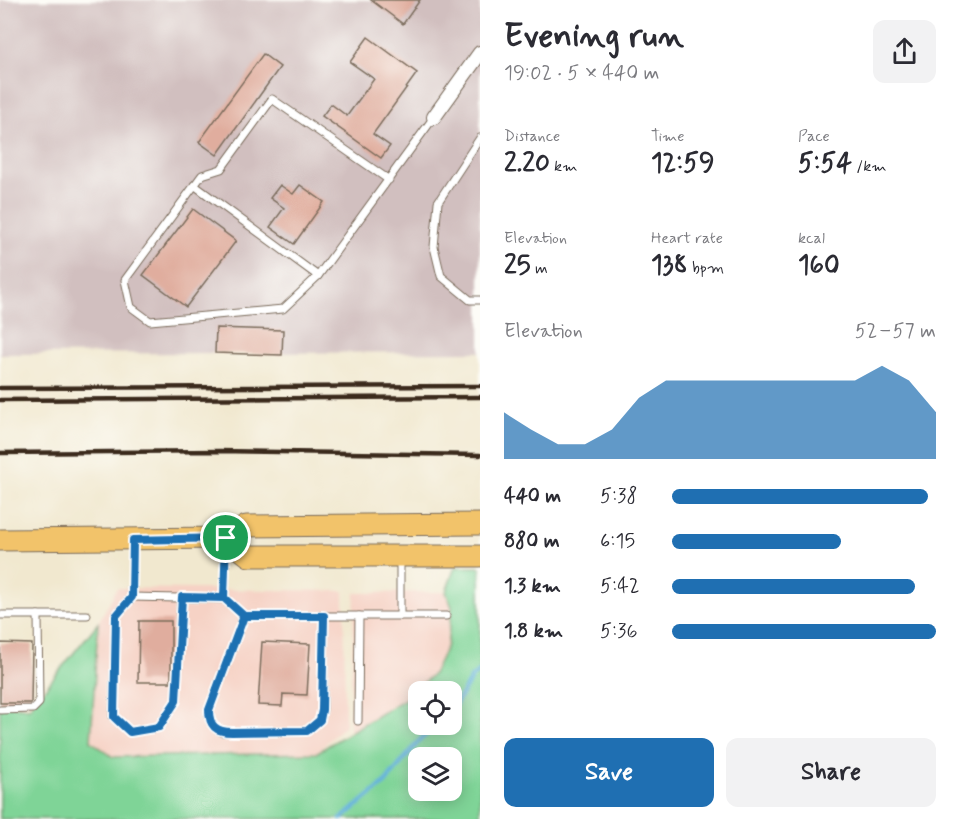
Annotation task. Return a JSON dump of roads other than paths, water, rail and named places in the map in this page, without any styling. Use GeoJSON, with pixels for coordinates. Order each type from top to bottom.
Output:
{"type":"FeatureCollection","features":[{"type":"Feature","properties":{"kind":"main road"},"geometry":{"type":"LineString","coordinates":[[0,540],[226,538],[246,526],[480,524]]}},
{"type":"Feature","properties":{"kind":"main road"},"geometry":{"type":"LineString","coordinates":[[226,538],[249,556],[480,556]]}},
{"type":"Feature","properties":{"kind":"street"},"geometry":{"type":"LineString","coordinates":[[434,117],[480,53]]}},
{"type":"Feature","properties":{"kind":"lane"},"geometry":{"type":"LineString","coordinates":[[389,180],[272,99],[221,169],[202,175],[125,280],[131,307],[150,321],[283,309],[318,276],[389,180],[434,117]]}},
{"type":"Feature","properties":{"kind":"lane"},"geometry":{"type":"LineString","coordinates":[[480,138],[438,202],[434,247],[441,276],[470,300],[480,300]]}},
{"type":"Feature","properties":{"kind":"lane"},"geometry":{"type":"LineString","coordinates":[[194,185],[318,276]]}},
{"type":"Feature","properties":{"kind":"lane"},"geometry":{"type":"LineString","coordinates":[[224,598],[226,538]]}},
{"type":"Feature","properties":{"kind":"lane"},"geometry":{"type":"LineString","coordinates":[[133,540],[132,597],[116,616],[114,717],[130,732],[159,727],[176,701],[182,597]]}},
{"type":"Feature","properties":{"kind":"lane"},"geometry":{"type":"LineString","coordinates":[[400,556],[400,616]]}},
{"type":"Feature","properties":{"kind":"lane"},"geometry":{"type":"LineString","coordinates":[[132,597],[224,598],[244,616],[446,616]]}},
{"type":"Feature","properties":{"kind":"lane"},"geometry":{"type":"LineString","coordinates":[[0,615],[87,615]]}},
{"type":"Feature","properties":{"kind":"lane"},"geometry":{"type":"LineString","coordinates":[[0,710],[33,709],[39,703],[38,615]]}},
{"type":"Feature","properties":{"kind":"lane"},"geometry":{"type":"LineString","coordinates":[[244,616],[209,710],[209,721],[214,728],[222,732],[307,731],[315,727],[322,710],[324,616]]}},
{"type":"Feature","properties":{"kind":"lane"},"geometry":{"type":"LineString","coordinates":[[358,722],[359,616]]}},
{"type":"Feature","properties":{"kind":"waterway"},"geometry":{"type":"LineString","coordinates":[[462,694],[472,677],[480,671]]}},
{"type":"Feature","properties":{"kind":"waterway"},"geometry":{"type":"LineString","coordinates":[[341,819],[385,783],[426,735]]}},
{"type":"Feature","properties":{"kind":"railway"},"geometry":{"type":"LineString","coordinates":[[0,388],[480,386]]}},
{"type":"Feature","properties":{"kind":"railway"},"geometry":{"type":"LineString","coordinates":[[0,400],[480,397]]}},
{"type":"Feature","properties":{"kind":"railway"},"geometry":{"type":"LineString","coordinates":[[0,453],[220,451],[480,455]]}}]}
